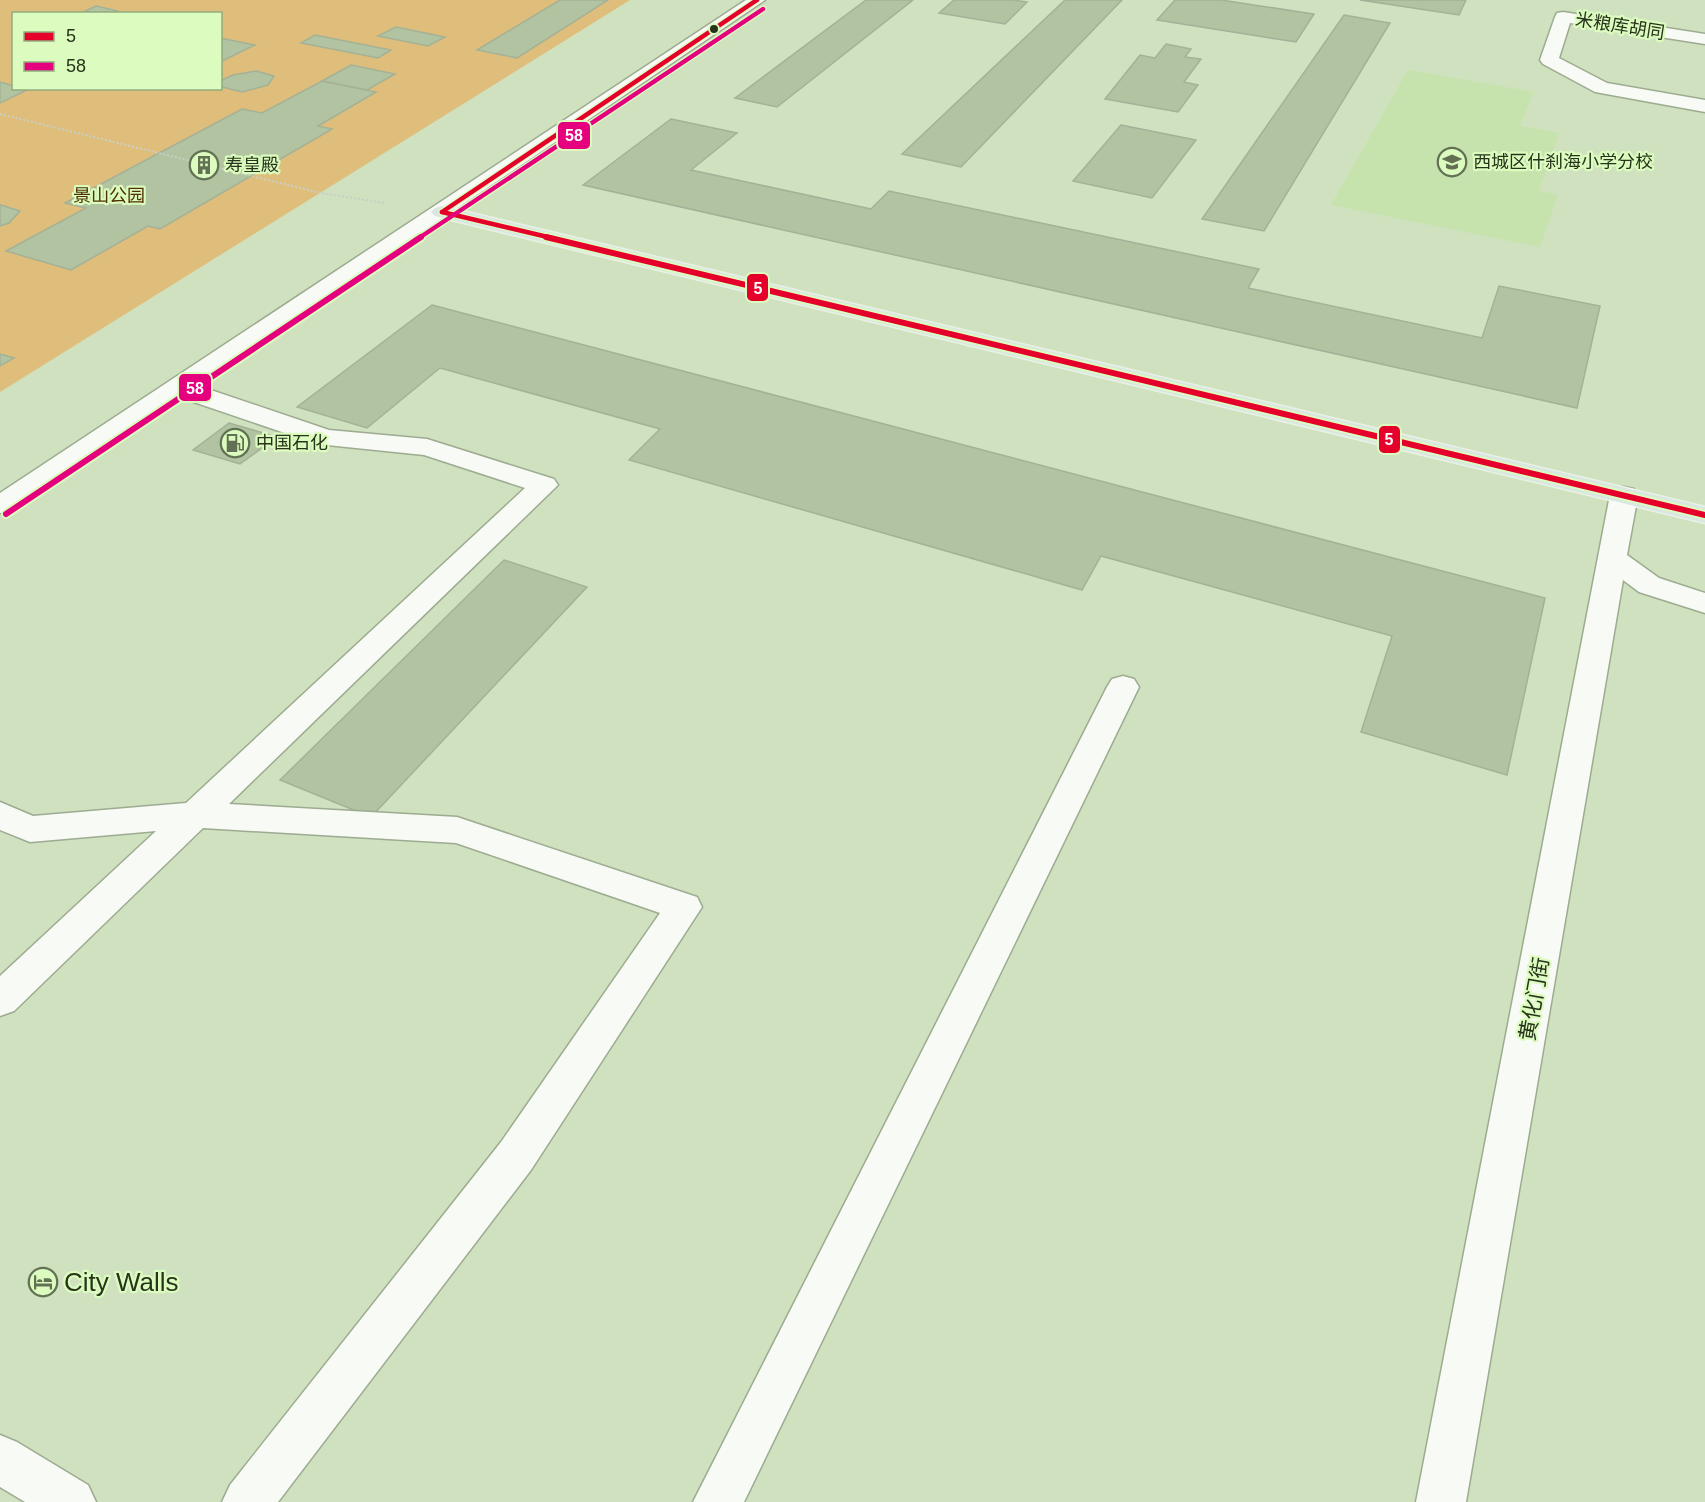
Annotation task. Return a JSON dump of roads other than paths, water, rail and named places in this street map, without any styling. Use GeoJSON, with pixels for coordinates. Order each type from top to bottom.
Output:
{"type":"FeatureCollection","features":[{"type":"Feature","properties":{"kind":"main road"},"geometry":{"type":"LineString","coordinates":[[442,212],[1705,515]]}},
{"type":"Feature","properties":{"kind":"street"},"geometry":{"type":"LineString","coordinates":[[0,505],[757,0]]}},
{"type":"Feature","properties":{"kind":"street","name":"米粮库胡同"},"geometry":{"type":"LineString","coordinates":[[1705,39],[1563,17],[1549,60],[1602,88],[1705,106]]}},
{"type":"Feature","properties":{"kind":"street"},"geometry":{"type":"LineString","coordinates":[[0,1000],[544,485],[428,447],[326,438],[176,387]]}},
{"type":"Feature","properties":{"kind":"street","name":"黄化门街"},"geometry":{"type":"LineString","coordinates":[[1442,1502],[1624,495]]}},
{"type":"Feature","properties":{"kind":"street"},"geometry":{"type":"LineString","coordinates":[[1614,559],[1649,585],[1705,603]]}},
{"type":"Feature","properties":{"kind":"street"},"geometry":{"type":"LineString","coordinates":[[718,1502],[1123,687]]}},
{"type":"Feature","properties":{"kind":"street"},"geometry":{"type":"LineString","coordinates":[[0,815],[30,829],[195,815],[457,830],[684,907],[516,1156],[247,1502]]}},
{"type":"Feature","properties":{"kind":"street"},"geometry":{"type":"LineString","coordinates":[[0,1459],[71,1502]]}},
{"type":"Feature","properties":{"kind":"place","name":"西城区什刹海小学分校"},"geometry":{"type":"Point","coordinates":[1452,162]}},
{"type":"Feature","properties":{"kind":"place","name":"寿皇殿"},"geometry":{"type":"Point","coordinates":[204,165]}},
{"type":"Feature","properties":{"kind":"place","name":"中国石化"},"geometry":{"type":"Point","coordinates":[235,443]}},
{"type":"Feature","properties":{"kind":"place","name":"City Walls"},"geometry":{"type":"Point","coordinates":[43,1282]}},
{"type":"Feature","properties":{"kind":"park label","name":"景山公园"},"geometry":{"type":"Point","coordinates":[109,196]}}]}
